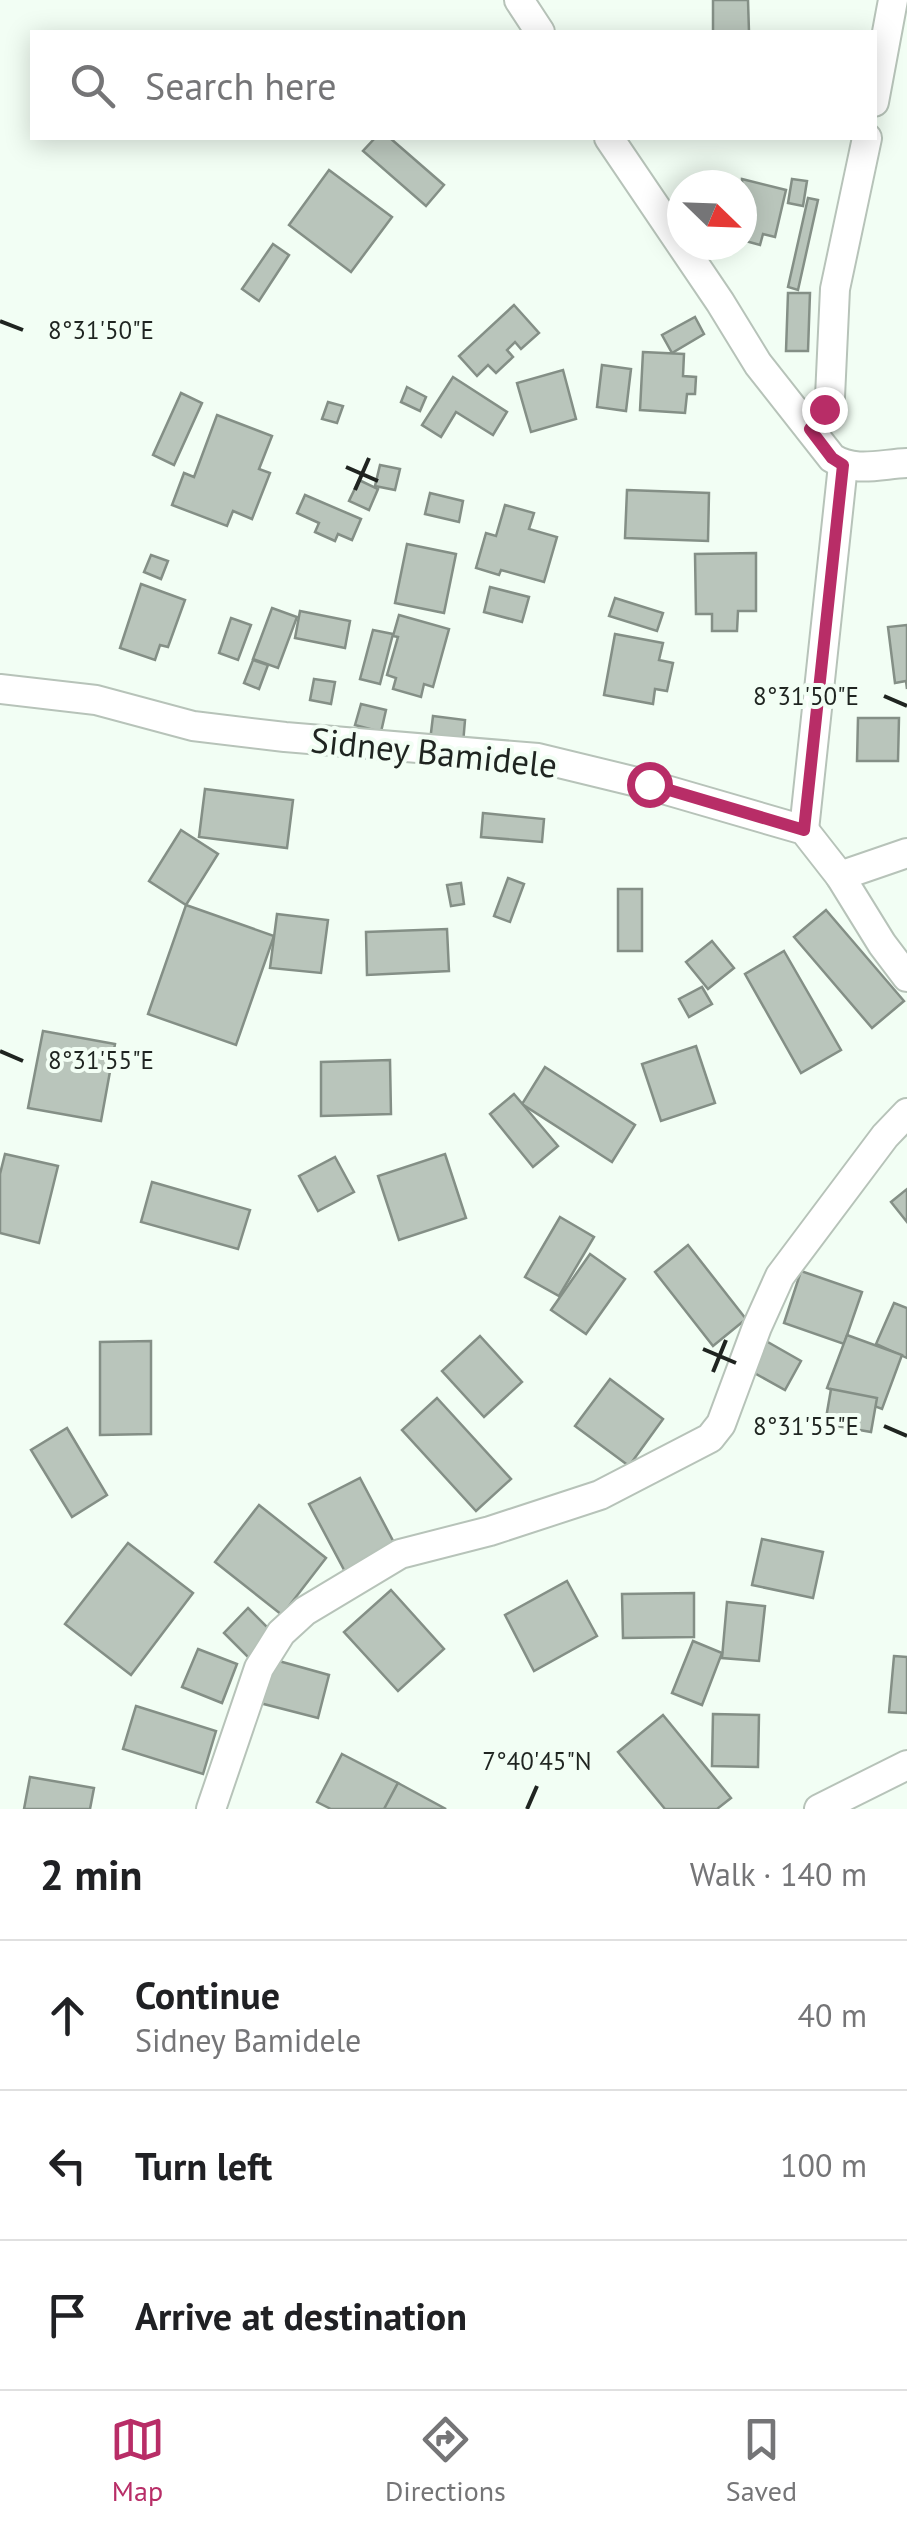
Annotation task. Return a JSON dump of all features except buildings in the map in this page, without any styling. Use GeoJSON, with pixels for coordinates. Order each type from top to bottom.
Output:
{"type":"FeatureCollection","features":[{"type":"Feature","properties":{"kind":"street"},"geometry":{"type":"LineString","coordinates":[[519,0],[539,30]]}},
{"type":"Feature","properties":{"kind":"street"},"geometry":{"type":"LineString","coordinates":[[877,86],[893,0]]}},
{"type":"Feature","properties":{"kind":"street"},"geometry":{"type":"LineString","coordinates":[[609,140],[758,364],[832,458],[843,465],[866,468],[907,463]]}},
{"type":"Feature","properties":{"kind":"street"},"geometry":{"type":"LineString","coordinates":[[810,429],[830,397],[835,289],[866,140]]}},
{"type":"Feature","properties":{"kind":"street"},"geometry":{"type":"LineString","coordinates":[[843,465],[804,830],[840,876],[907,978]]}},
{"type":"Feature","properties":{"kind":"street","name":"Sidney Bamidele"},"geometry":{"type":"LineString","coordinates":[[0,689],[96,700],[193,726],[538,758],[649,784],[804,830]]}},
{"type":"Feature","properties":{"kind":"street"},"geometry":{"type":"LineString","coordinates":[[840,876],[907,854]]}},
{"type":"Feature","properties":{"kind":"street"},"geometry":{"type":"LineString","coordinates":[[211,1809],[259,1668],[281,1633],[304,1612],[400,1554],[600,1496],[710,1438],[721,1424],[756,1328],[780,1276],[907,1112]]}},
{"type":"Feature","properties":{"kind":"street"},"geometry":{"type":"LineString","coordinates":[[819,1809],[907,1766]]}},
{"type":"Feature","properties":{"kind":"route"},"geometry":{"type":"LineString","coordinates":[[649,784],[804,830],[843,465],[832,458],[810,429],[824,409]]}}]}
